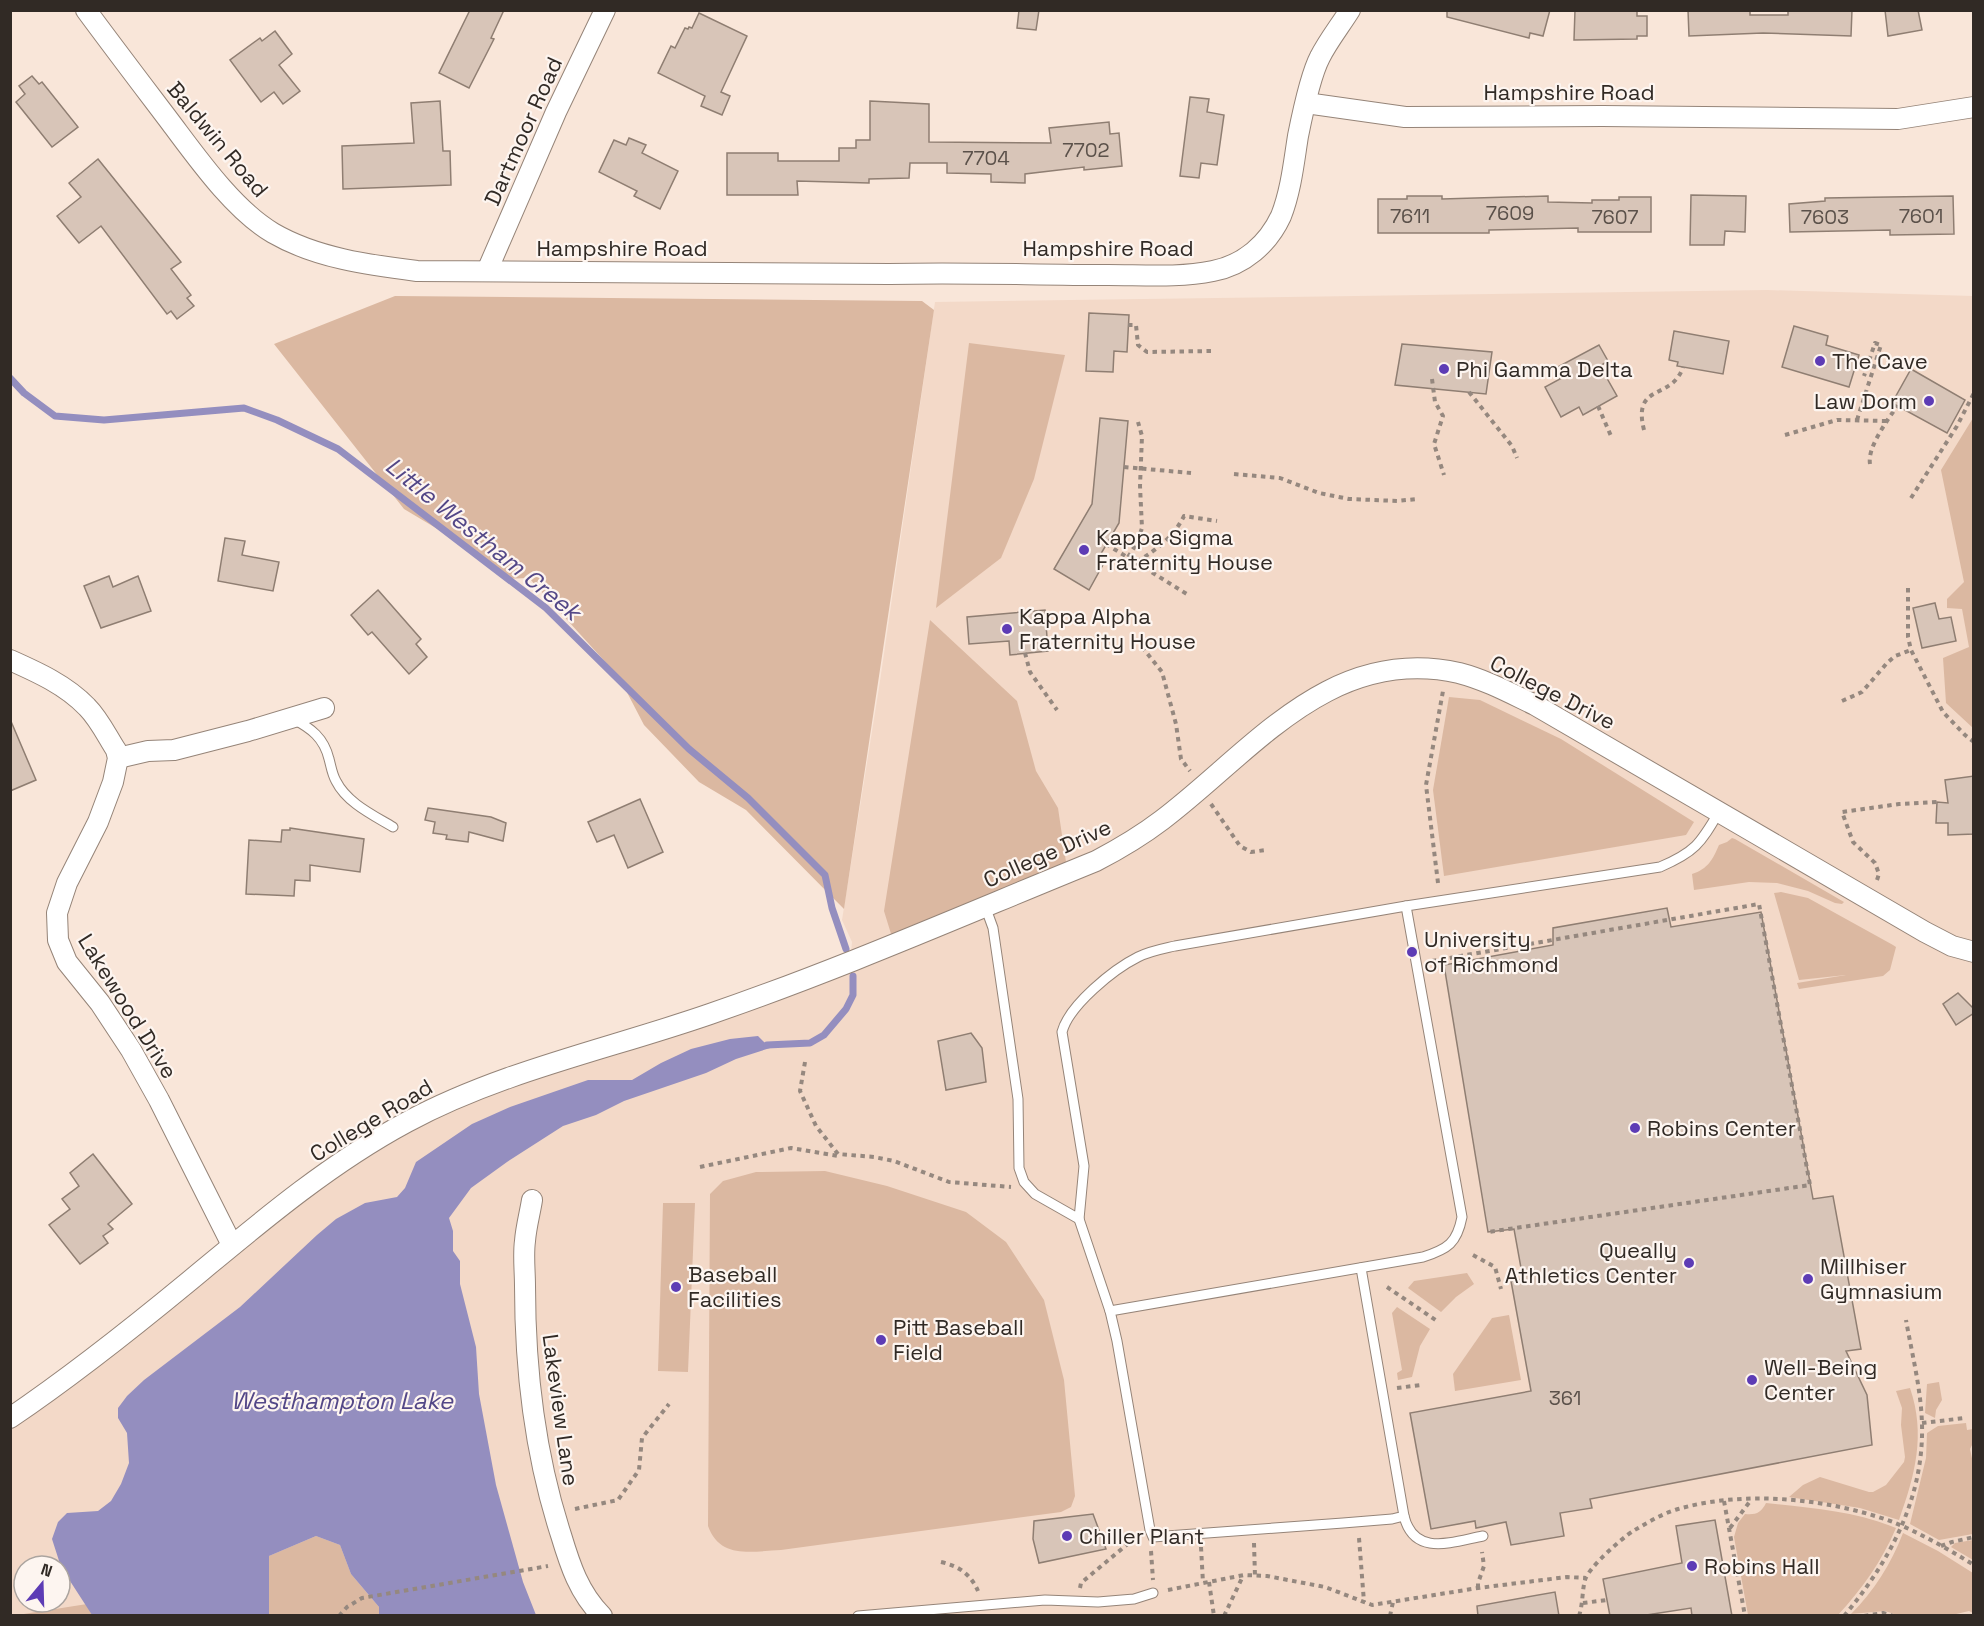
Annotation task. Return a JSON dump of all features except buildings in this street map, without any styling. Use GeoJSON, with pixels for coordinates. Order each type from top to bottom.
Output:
{"type":"FeatureCollection","features":[{"type":"Feature","properties":{"kind":"street","name":"Baldwin Road"},"geometry":{"type":"LineString","coordinates":[[86,10],[195,155],[244,212],[273,233],[328,255],[370,265],[417,271],[487,271]]}},
{"type":"Feature","properties":{"kind":"street","name":"Dartmoor Road"},"geometry":{"type":"LineString","coordinates":[[487,271],[556,112],[605,10]]}},
{"type":"Feature","properties":{"kind":"street"},"geometry":{"type":"LineString","coordinates":[[1306,103],[1319,58],[1350,10]]}},
{"type":"Feature","properties":{"kind":"street","name":"Hampshire Road"},"geometry":{"type":"LineString","coordinates":[[487,271],[1179,274],[1214,271],[1240,261],[1256,251],[1270,237],[1282,214],[1306,103],[1405,117],[1898,119],[1974,107]]}},
{"type":"Feature","properties":{"kind":"street"},"geometry":{"type":"LineString","coordinates":[[10,660],[44,676],[70,692],[88,708],[116,750],[118,758],[148,751],[174,750],[324,708]]}},
{"type":"Feature","properties":{"kind":"street","name":"College Drive"},"geometry":{"type":"LineString","coordinates":[[850,962],[1123,848],[1162,820],[1286,716],[1309,700],[1342,685],[1396,669],[1417,668],[1449,672],[1491,684],[1535,705],[1925,932],[1952,946],[1974,952]]}},
{"type":"Feature","properties":{"kind":"street","name":"Lakewood Drive"},"geometry":{"type":"LineString","coordinates":[[118,758],[113,782],[98,822],[67,883],[57,913],[58,940],[67,962],[100,1002],[148,1080],[232,1245]]}},
{"type":"Feature","properties":{"kind":"street","name":"College Road"},"geometry":{"type":"LineString","coordinates":[[10,1418],[114,1343],[232,1245],[315,1181],[405,1123],[454,1099],[501,1080],[708,1015],[850,962]]}},
{"type":"Feature","properties":{"kind":"street","name":"Lakeview Lane"},"geometry":{"type":"LineString","coordinates":[[532,1200],[524,1242],[525,1339],[535,1426],[554,1513],[571,1567],[579,1586],[592,1606],[602,1616]]}},
{"type":"Feature","properties":{"kind":"lane"},"geometry":{"type":"LineString","coordinates":[[291,718],[318,735],[328,753],[335,780],[341,788],[364,811],[393,827]]}},
{"type":"Feature","properties":{"kind":"lane"},"geometry":{"type":"LineString","coordinates":[[1404,1516],[1392,1519],[1153,1537],[1117,1341],[1110,1311],[1079,1219],[1084,1166],[1062,1032],[1064,1024],[1092,989],[1120,968],[1154,951],[1406,906],[1660,867],[1691,852],[1719,812]]}},
{"type":"Feature","properties":{"kind":"lane"},"geometry":{"type":"LineString","coordinates":[[985,906],[993,928],[1018,1099],[1019,1168],[1024,1182],[1035,1194],[1079,1219]]}},
{"type":"Feature","properties":{"kind":"lane"},"geometry":{"type":"LineString","coordinates":[[1110,1311],[1423,1257],[1439,1252],[1452,1243],[1459,1232],[1462,1217],[1406,906]]}},
{"type":"Feature","properties":{"kind":"lane"},"geometry":{"type":"LineString","coordinates":[[1361,1268],[1404,1516],[1412,1534],[1426,1543],[1439,1544],[1483,1536]]}},
{"type":"Feature","properties":{"kind":"lane"},"geometry":{"type":"LineString","coordinates":[[858,1616],[1045,1600],[1098,1602],[1134,1599],[1153,1593]]}},
{"type":"Feature","properties":{"kind":"path"},"geometry":{"type":"LineString","coordinates":[[1128,325],[1136,325],[1138,345],[1147,352],[1213,351]]}},
{"type":"Feature","properties":{"kind":"path"},"geometry":{"type":"LineString","coordinates":[[1857,420],[1881,345],[1875,343],[1864,376]]}},
{"type":"Feature","properties":{"kind":"path"},"geometry":{"type":"LineString","coordinates":[[1644,430],[1641,410],[1644,401],[1675,381],[1683,367]]}},
{"type":"Feature","properties":{"kind":"path"},"geometry":{"type":"LineString","coordinates":[[1432,379],[1436,402],[1443,416],[1434,444],[1444,475]]}},
{"type":"Feature","properties":{"kind":"path"},"geometry":{"type":"LineString","coordinates":[[1468,393],[1512,446],[1517,458]]}},
{"type":"Feature","properties":{"kind":"path"},"geometry":{"type":"LineString","coordinates":[[1911,498],[1957,426],[1974,393]]}},
{"type":"Feature","properties":{"kind":"path"},"geometry":{"type":"LineString","coordinates":[[1598,406],[1611,436]]}},
{"type":"Feature","properties":{"kind":"path"},"geometry":{"type":"LineString","coordinates":[[1870,464],[1870,453],[1897,406]]}},
{"type":"Feature","properties":{"kind":"path"},"geometry":{"type":"LineString","coordinates":[[1785,435],[1837,420],[1888,421]]}},
{"type":"Feature","properties":{"kind":"path"},"geometry":{"type":"LineString","coordinates":[[1128,556],[1137,543],[1142,528],[1142,436],[1138,422]]}},
{"type":"Feature","properties":{"kind":"path"},"geometry":{"type":"LineString","coordinates":[[1124,467],[1191,473]]}},
{"type":"Feature","properties":{"kind":"path"},"geometry":{"type":"LineString","coordinates":[[1234,474],[1280,478],[1319,493],[1349,499],[1397,501],[1417,499]]}},
{"type":"Feature","properties":{"kind":"path"},"geometry":{"type":"LineString","coordinates":[[1137,562],[1163,545],[1184,516],[1217,522]]}},
{"type":"Feature","properties":{"kind":"path"},"geometry":{"type":"LineString","coordinates":[[1107,544],[1190,596]]}},
{"type":"Feature","properties":{"kind":"path"},"geometry":{"type":"LineString","coordinates":[[1908,588],[1908,637],[1911,650],[1943,712],[1974,742]]}},
{"type":"Feature","properties":{"kind":"path"},"geometry":{"type":"LineString","coordinates":[[1142,647],[1162,672],[1176,724],[1181,759],[1194,776]]}},
{"type":"Feature","properties":{"kind":"path"},"geometry":{"type":"LineString","coordinates":[[1842,701],[1862,692],[1895,656],[1911,650]]}},
{"type":"Feature","properties":{"kind":"path"},"geometry":{"type":"LineString","coordinates":[[1025,653],[1030,672],[1057,710]]}},
{"type":"Feature","properties":{"kind":"path"},"geometry":{"type":"LineString","coordinates":[[1438,883],[1426,785],[1444,689]]}},
{"type":"Feature","properties":{"kind":"path"},"geometry":{"type":"LineString","coordinates":[[1208,798],[1240,846],[1251,852],[1266,850]]}},
{"type":"Feature","properties":{"kind":"path"},"geometry":{"type":"LineString","coordinates":[[1874,885],[1879,874],[1875,862],[1853,842],[1842,812],[1899,804],[1937,802]]}},
{"type":"Feature","properties":{"kind":"path"},"geometry":{"type":"LineString","coordinates":[[1430,961],[1759,904],[1810,1185],[1488,1233]]}},
{"type":"Feature","properties":{"kind":"path"},"geometry":{"type":"LineString","coordinates":[[805,1062],[800,1091],[816,1126],[838,1154],[894,1161],[949,1182],[1030,1188]]}},
{"type":"Feature","properties":{"kind":"path"},"geometry":{"type":"LineString","coordinates":[[700,1167],[791,1148],[838,1156]]}},
{"type":"Feature","properties":{"kind":"path"},"geometry":{"type":"LineString","coordinates":[[1473,1255],[1495,1267],[1501,1289]]}},
{"type":"Feature","properties":{"kind":"path"},"geometry":{"type":"LineString","coordinates":[[1387,1287],[1437,1321]]}},
{"type":"Feature","properties":{"kind":"path"},"geometry":{"type":"LineString","coordinates":[[1844,1616],[1883,1564],[1901,1527],[1915,1485],[1921,1449],[1922,1423],[1906,1320]]}},
{"type":"Feature","properties":{"kind":"path"},"geometry":{"type":"LineString","coordinates":[[1397,1388],[1421,1385]]}},
{"type":"Feature","properties":{"kind":"path"},"geometry":{"type":"LineString","coordinates":[[554,1513],[618,1500],[639,1470],[642,1438],[669,1404]]}},
{"type":"Feature","properties":{"kind":"path"},"geometry":{"type":"LineString","coordinates":[[1922,1423],[1965,1418]]}},
{"type":"Feature","properties":{"kind":"path"},"geometry":{"type":"LineString","coordinates":[[1729,1529],[1752,1500]]}},
{"type":"Feature","properties":{"kind":"path"},"geometry":{"type":"LineString","coordinates":[[1579,1616],[1586,1578],[1612,1548],[1627,1535],[1677,1510],[1724,1502],[1780,1500],[1838,1507],[1872,1515],[1901,1527],[1974,1565]]}},
{"type":"Feature","properties":{"kind":"path"},"geometry":{"type":"LineString","coordinates":[[1724,1502],[1745,1616]]}},
{"type":"Feature","properties":{"kind":"path"},"geometry":{"type":"LineString","coordinates":[[1200,1534],[1203,1584]]}},
{"type":"Feature","properties":{"kind":"path"},"geometry":{"type":"LineString","coordinates":[[1359,1534],[1364,1602]]}},
{"type":"Feature","properties":{"kind":"path"},"geometry":{"type":"LineString","coordinates":[[1081,1583],[1138,1536]]}},
{"type":"Feature","properties":{"kind":"path"},"geometry":{"type":"LineString","coordinates":[[1941,1547],[1952,1542],[1974,1538]]}},
{"type":"Feature","properties":{"kind":"path"},"geometry":{"type":"LineString","coordinates":[[1253,1541],[1256,1576]]}},
{"type":"Feature","properties":{"kind":"path"},"geometry":{"type":"LineString","coordinates":[[1151,1549],[1153,1570]]}},
{"type":"Feature","properties":{"kind":"path"},"geometry":{"type":"LineString","coordinates":[[1471,1553],[1482,1551],[1484,1566],[1478,1588]]}},
{"type":"Feature","properties":{"kind":"path"},"geometry":{"type":"LineString","coordinates":[[940,1562],[957,1566],[973,1580],[984,1605]]}},
{"type":"Feature","properties":{"kind":"path"},"geometry":{"type":"LineString","coordinates":[[339,1616],[347,1607],[362,1598],[547,1565]]}},
{"type":"Feature","properties":{"kind":"path"},"geometry":{"type":"LineString","coordinates":[[1153,1593],[1244,1575],[1325,1587],[1372,1605],[1478,1588],[1567,1577],[1586,1578]]}},
{"type":"Feature","properties":{"kind":"path"},"geometry":{"type":"LineString","coordinates":[[1224,1616],[1244,1575]]}},
{"type":"Feature","properties":{"kind":"path"},"geometry":{"type":"LineString","coordinates":[[1209,1582],[1214,1616]]}},
{"type":"Feature","properties":{"kind":"path"},"geometry":{"type":"LineString","coordinates":[[1582,1603],[1607,1600]]}},
{"type":"Feature","properties":{"kind":"path"},"geometry":{"type":"LineString","coordinates":[[1390,1616],[1393,1602]]}},
{"type":"Feature","properties":{"kind":"path"},"geometry":{"type":"LineString","coordinates":[[1864,1616],[1882,1613],[1893,1616]]}},
{"type":"Feature","properties":{"kind":"shaded area","name":"University of Richmond"},"geometry":{"type":"Polygon","coordinates":[[[1767,290],[1973,296],[1973,1615],[11,1615],[10,1418],[405,1123],[850,961],[852,942],[842,920],[880,681],[935,302],[1767,290]]]}},
{"type":"Feature","properties":{"kind":"shaded area"},"geometry":{"type":"Polygon","coordinates":[[[395,296],[922,301],[934,310],[844,909],[746,810],[699,782],[644,725],[619,677],[529,578],[504,579],[476,552],[404,509],[274,344],[395,296]]]}},
{"type":"Feature","properties":{"kind":"shaded area"},"geometry":{"type":"Polygon","coordinates":[[[969,343],[1065,355],[1034,479],[1001,558],[936,608],[969,343]]]}},
{"type":"Feature","properties":{"kind":"shaded area"},"geometry":{"type":"Polygon","coordinates":[[[1973,418],[1973,728],[1946,703],[1943,658],[1969,647],[1962,609],[1947,608],[1947,599],[1964,582],[1941,470],[1973,418]]]}},
{"type":"Feature","properties":{"kind":"shaded area"},"geometry":{"type":"Polygon","coordinates":[[[930,620],[1017,701],[1036,771],[1058,808],[1066,862],[892,937],[884,911],[930,620]]]}},
{"type":"Feature","properties":{"kind":"shaded area"},"geometry":{"type":"Polygon","coordinates":[[[1449,697],[1480,700],[1561,739],[1694,822],[1686,835],[1444,876],[1433,790],[1449,697]]]}},
{"type":"Feature","properties":{"kind":"shaded area"},"geometry":{"type":"Polygon","coordinates":[[[1732,838],[1844,902],[1835,903],[1808,891],[1777,883],[1749,882],[1694,890],[1692,874],[1706,866],[1719,845],[1732,838]]]}},
{"type":"Feature","properties":{"kind":"shaded area"},"geometry":{"type":"Polygon","coordinates":[[[1781,892],[1808,898],[1896,947],[1890,970],[1883,976],[1799,989],[1797,983],[1846,975],[1799,980],[1774,893],[1781,892]]]}},
{"type":"Feature","properties":{"kind":"shaded area","name":"Pitt Baseball Field"},"geometry":{"type":"Polygon","coordinates":[[[825,1171],[887,1186],[966,1212],[1006,1242],[1044,1300],[1064,1380],[1075,1496],[1071,1507],[1061,1512],[781,1550],[738,1551],[729,1549],[713,1537],[708,1526],[710,1194],[723,1181],[756,1172],[825,1171]]]}},
{"type":"Feature","properties":{"kind":"shaded area","name":"Baseball Facilities"},"geometry":{"type":"Polygon","coordinates":[[[663,1203],[695,1203],[688,1372],[658,1371],[663,1203]]]}},
{"type":"Feature","properties":{"kind":"shaded area"},"geometry":{"type":"Polygon","coordinates":[[[1467,1273],[1474,1284],[1441,1312],[1408,1288],[1414,1281],[1467,1273]]]}},
{"type":"Feature","properties":{"kind":"shaded area"},"geometry":{"type":"Polygon","coordinates":[[[1397,1307],[1430,1329],[1420,1346],[1412,1377],[1398,1380],[1397,1373],[1402,1370],[1392,1313],[1397,1307]]]}},
{"type":"Feature","properties":{"kind":"shaded area"},"geometry":{"type":"Polygon","coordinates":[[[1509,1315],[1521,1380],[1455,1391],[1453,1374],[1492,1318],[1509,1315]]]}},
{"type":"Feature","properties":{"kind":"shaded area"},"geometry":{"type":"Polygon","coordinates":[[[1939,1382],[1942,1400],[1936,1410],[1935,1418],[1925,1413],[1927,1384],[1939,1382]]]}},
{"type":"Feature","properties":{"kind":"shaded area"},"geometry":{"type":"Polygon","coordinates":[[[1910,1388],[1915,1405],[1918,1439],[1914,1471],[1899,1520],[1860,1508],[1789,1497],[1803,1485],[1820,1477],[1869,1492],[1886,1485],[1904,1462],[1905,1457],[1901,1425],[1902,1408],[1896,1391],[1910,1388]]]}},
{"type":"Feature","properties":{"kind":"shaded area"},"geometry":{"type":"Polygon","coordinates":[[[1966,1423],[1967,1430],[1973,1429],[1973,1443],[1970,1449],[1974,1468],[1973,1534],[1939,1540],[1910,1524],[1926,1458],[1927,1433],[1938,1426],[1966,1423]]]}},
{"type":"Feature","properties":{"kind":"shaded area"},"geometry":{"type":"Polygon","coordinates":[[[1766,1503],[1848,1514],[1896,1528],[1871,1574],[1838,1615],[1748,1615],[1734,1537],[1738,1523],[1745,1514],[1758,1513],[1766,1503]]]}},
{"type":"Feature","properties":{"kind":"shaded area"},"geometry":{"type":"Polygon","coordinates":[[[1903,1533],[1973,1573],[1973,1613],[1969,1611],[1952,1615],[1900,1616],[1885,1611],[1851,1614],[1881,1576],[1903,1533]]]}},
{"type":"Feature","properties":{"kind":"shaded area"},"geometry":{"type":"Polygon","coordinates":[[[316,1536],[340,1545],[351,1574],[379,1607],[379,1615],[269,1616],[269,1556],[316,1536]]]}},
{"type":"Feature","properties":{"kind":"shaded area"},"geometry":{"type":"Polygon","coordinates":[[[1973,1540],[1973,1560],[1951,1547],[1955,1543],[1973,1540]]]}},
{"type":"Feature","properties":{"kind":"shaded area"},"geometry":{"type":"Polygon","coordinates":[[[87,1604],[92,1615],[11,1616],[72,1614],[72,1606],[87,1604]]]}},
{"type":"Feature","properties":{"kind":"water","name":"Westhampton Lake"},"geometry":{"type":"Polygon","coordinates":[[[758,1036],[770,1048],[624,1101],[596,1115],[563,1126],[471,1188],[449,1218],[453,1231],[453,1251],[460,1261],[460,1284],[476,1347],[479,1394],[496,1485],[523,1582],[536,1615],[379,1615],[379,1607],[351,1574],[340,1545],[316,1536],[269,1556],[269,1615],[92,1615],[72,1584],[72,1554],[57,1554],[52,1539],[58,1522],[67,1513],[98,1511],[111,1501],[121,1484],[129,1463],[127,1433],[118,1418],[118,1408],[144,1380],[240,1307],[336,1219],[365,1203],[397,1197],[405,1188],[416,1162],[472,1124],[510,1107],[588,1080],[632,1080],[691,1049],[730,1039],[758,1036]]]}},
{"type":"Feature","properties":{"kind":"waterway","name":"Little Westham Creek"},"geometry":{"type":"LineString","coordinates":[[10,378],[24,393],[55,416],[104,420],[244,408],[277,420],[338,449],[546,608],[689,749],[748,798],[825,875],[832,908],[846,949]]}},
{"type":"Feature","properties":{"kind":"waterway","name":"Little Westham Creek"},"geometry":{"type":"LineString","coordinates":[[767,1045],[810,1043],[824,1035],[846,1009],[853,995],[853,976]]}},
{"type":"Feature","properties":{"kind":"place","name":"The Cave"},"geometry":{"type":"Point","coordinates":[1820,361]}},
{"type":"Feature","properties":{"kind":"place","name":"Phi Gamma Delta"},"geometry":{"type":"Point","coordinates":[1444,369]}},
{"type":"Feature","properties":{"kind":"place","name":"Law Dorm"},"geometry":{"type":"Point","coordinates":[1929,401]}},
{"type":"Feature","properties":{"kind":"place","name":"Kappa Sigma Fraternity House"},"geometry":{"type":"Point","coordinates":[1084,550]}},
{"type":"Feature","properties":{"kind":"place","name":"Kappa Alpha Fraternity House"},"geometry":{"type":"Point","coordinates":[1007,629]}},
{"type":"Feature","properties":{"kind":"place","name":"University of Richmond"},"geometry":{"type":"Point","coordinates":[1412,952]}},
{"type":"Feature","properties":{"kind":"place","name":"Robins Center"},"geometry":{"type":"Point","coordinates":[1635,1128]}},
{"type":"Feature","properties":{"kind":"place","name":"Queally Athletics Center"},"geometry":{"type":"Point","coordinates":[1689,1263]}},
{"type":"Feature","properties":{"kind":"place","name":"Millhiser Gymnasium"},"geometry":{"type":"Point","coordinates":[1808,1279]}},
{"type":"Feature","properties":{"kind":"place","name":"Baseball Facilities"},"geometry":{"type":"Point","coordinates":[676,1287]}},
{"type":"Feature","properties":{"kind":"place","name":"Pitt Baseball Field"},"geometry":{"type":"Point","coordinates":[881,1340]}},
{"type":"Feature","properties":{"kind":"place","name":"Well-Being Center"},"geometry":{"type":"Point","coordinates":[1752,1380]}},
{"type":"Feature","properties":{"kind":"place","name":"Chiller Plant"},"geometry":{"type":"Point","coordinates":[1067,1536]}},
{"type":"Feature","properties":{"kind":"place","name":"Robins Hall"},"geometry":{"type":"Point","coordinates":[1692,1566]}}]}
